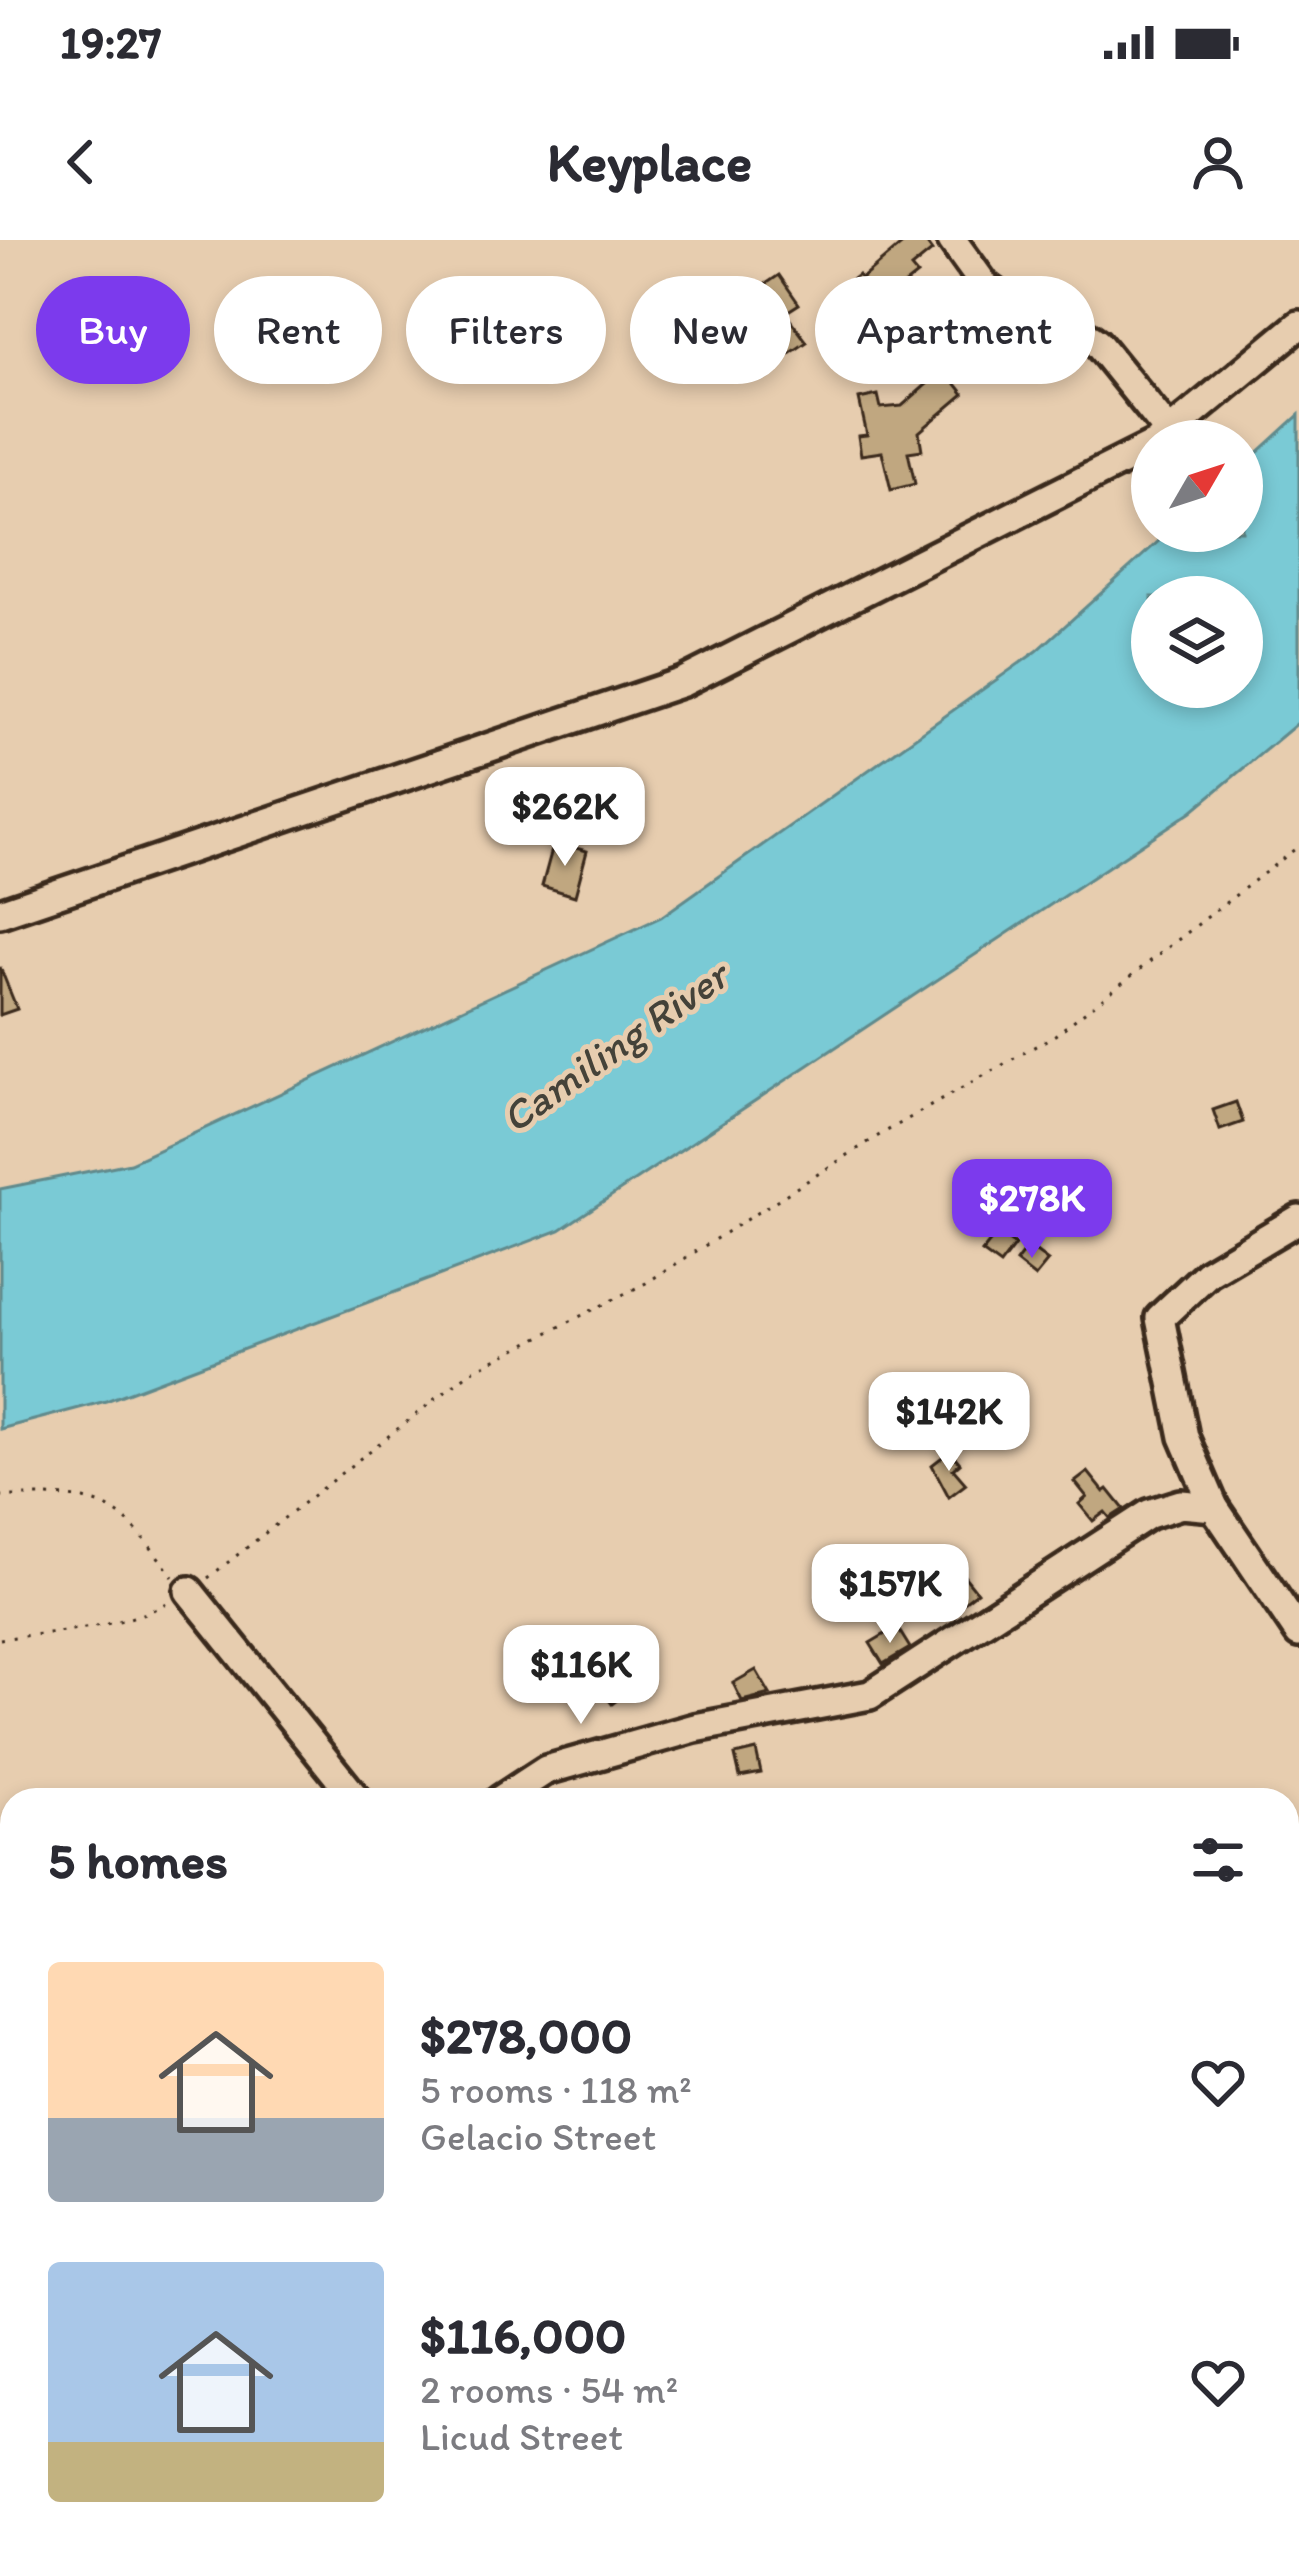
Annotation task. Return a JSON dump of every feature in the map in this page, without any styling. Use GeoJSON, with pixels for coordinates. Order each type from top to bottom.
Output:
{"type":"FeatureCollection","features":[{"type":"Feature","properties":{"kind":"street"},"geometry":{"type":"LineString","coordinates":[[952,240],[985,286],[1028,318],[1074,327],[1097,344],[1147,420]]}},
{"type":"Feature","properties":{"kind":"street"},"geometry":{"type":"LineString","coordinates":[[1184,420],[1299,325]]}},
{"type":"Feature","properties":{"kind":"street"},"geometry":{"type":"LineString","coordinates":[[0,913],[683,682],[1131,455]]}},
{"type":"Feature","properties":{"kind":"street"},"geometry":{"type":"LineString","coordinates":[[1299,1219],[1208,1273],[1160,1318],[1184,1437],[1214,1507],[1299,1633]]}},
{"type":"Feature","properties":{"kind":"street"},"geometry":{"type":"LineString","coordinates":[[518,1788],[546,1770],[695,1728],[870,1695],[1149,1514],[1181,1504],[1214,1507]]}},
{"type":"Feature","properties":{"kind":"street"},"geometry":{"type":"LineString","coordinates":[[185,1593],[347,1788]]}},
{"type":"Feature","properties":{"kind":"path"},"geometry":{"type":"LineString","coordinates":[[0,1639],[149,1612],[185,1593],[470,1372],[646,1283],[878,1136],[1055,1035],[1299,846]]}},
{"type":"Feature","properties":{"kind":"path"},"geometry":{"type":"LineString","coordinates":[[0,1496],[90,1496],[136,1526],[185,1593]]}},
{"type":"Feature","properties":{"kind":"water","name":"Camiling River"},"geometry":{"type":"Polygon","coordinates":[[[1299,415],[1299,722],[1192,811],[560,1230],[106,1401],[0,1429],[0,1189],[130,1163],[661,917],[1037,651],[1147,552],[1263,552],[1263,448],[1299,415]]]}},
{"type":"Feature","properties":{"kind":"building"},"geometry":{"type":"Polygon","coordinates":[[[907,240],[924,240],[932,251],[911,268],[916,276],[865,276],[907,240]]]}},
{"type":"Feature","properties":{"kind":"building"},"geometry":{"type":"Polygon","coordinates":[[[791,321],[807,342],[791,353],[791,321]]]}},
{"type":"Feature","properties":{"kind":"building"},"geometry":{"type":"Polygon","coordinates":[[[927,384],[956,384],[964,394],[919,432],[922,450],[908,452],[915,484],[891,490],[882,452],[861,455],[858,436],[867,435],[859,399],[878,395],[881,408],[902,406],[927,384]]]}},
{"type":"Feature","properties":{"kind":"building"},"geometry":{"type":"Polygon","coordinates":[[[554,842],[587,851],[575,896],[542,886],[554,842]]]}},
{"type":"Feature","properties":{"kind":"building"},"geometry":{"type":"Polygon","coordinates":[[[0,967],[17,1009],[0,1015],[0,967]]]}},
{"type":"Feature","properties":{"kind":"building"},"geometry":{"type":"Polygon","coordinates":[[[1236,1102],[1243,1122],[1220,1130],[1213,1110],[1236,1102]]]}},
{"type":"Feature","properties":{"kind":"building"},"geometry":{"type":"Polygon","coordinates":[[[998,1232],[1015,1245],[1000,1265],[982,1252],[998,1232]]]}},
{"type":"Feature","properties":{"kind":"building"},"geometry":{"type":"Polygon","coordinates":[[[1028,1246],[1048,1261],[1035,1277],[1016,1262],[1028,1246]]]}},
{"type":"Feature","properties":{"kind":"building"},"geometry":{"type":"Polygon","coordinates":[[[950,1451],[960,1463],[953,1469],[966,1484],[949,1497],[932,1465],[950,1451]]]}},
{"type":"Feature","properties":{"kind":"building"},"geometry":{"type":"Polygon","coordinates":[[[1088,1472],[1124,1509],[1110,1518],[1105,1512],[1093,1521],[1079,1504],[1087,1497],[1075,1482],[1088,1472]]]}},
{"type":"Feature","properties":{"kind":"building"},"geometry":{"type":"Polygon","coordinates":[[[957,1567],[977,1592],[963,1603],[943,1577],[957,1567]]]}},
{"type":"Feature","properties":{"kind":"building"},"geometry":{"type":"Polygon","coordinates":[[[897,1627],[910,1648],[883,1664],[870,1643],[897,1627]]]}},
{"type":"Feature","properties":{"kind":"building"},"geometry":{"type":"Polygon","coordinates":[[[615,1664],[633,1688],[612,1704],[594,1680],[615,1664]]]}},
{"type":"Feature","properties":{"kind":"building"},"geometry":{"type":"Polygon","coordinates":[[[756,1670],[770,1694],[742,1701],[733,1683],[756,1670]]]}},
{"type":"Feature","properties":{"kind":"building"},"geometry":{"type":"Polygon","coordinates":[[[756,1750],[761,1773],[740,1777],[735,1755],[756,1750]]]}}]}
